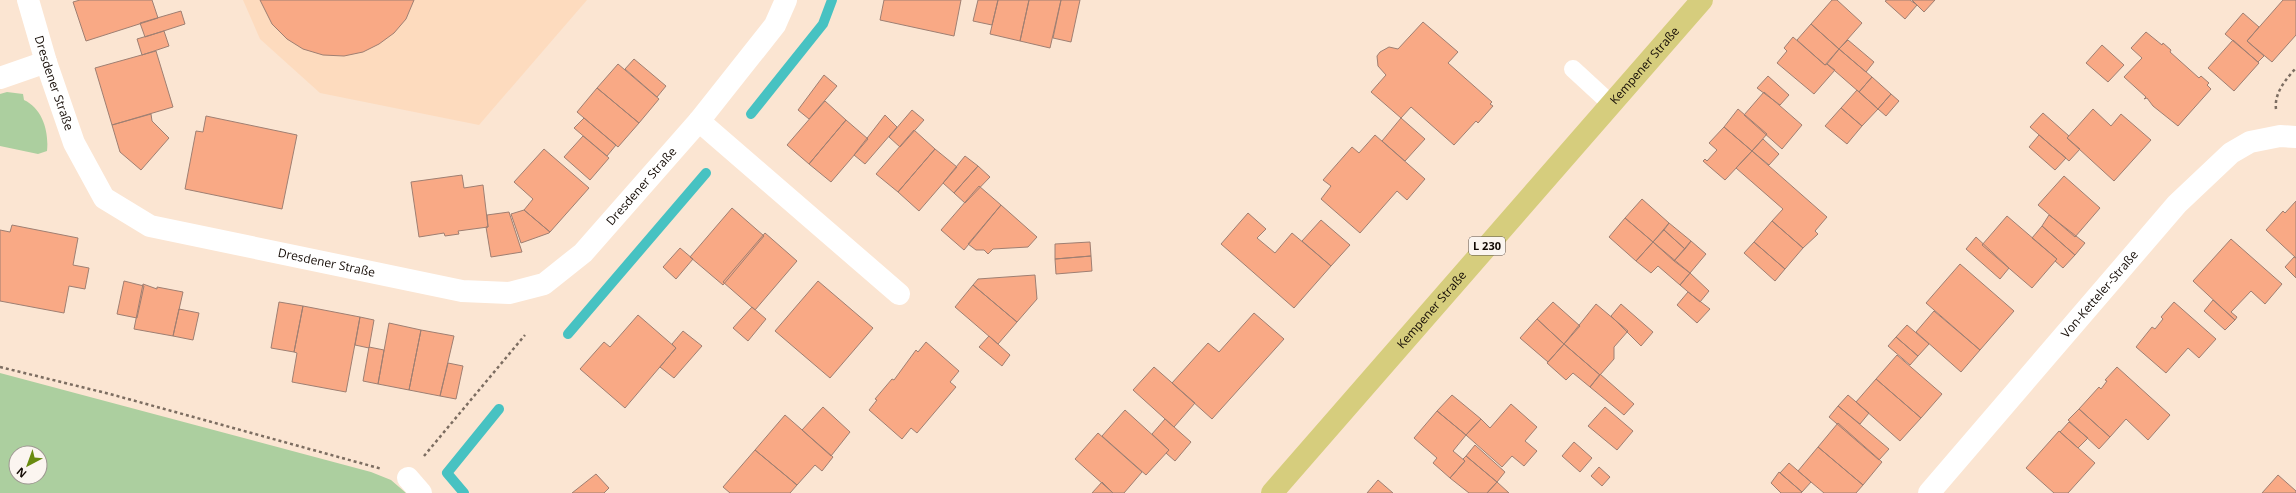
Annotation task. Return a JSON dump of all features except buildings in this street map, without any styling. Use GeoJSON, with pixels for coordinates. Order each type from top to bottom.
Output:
{"type":"FeatureCollection","features":[{"type":"Feature","properties":{"kind":"main road","name":"Kempener Straße"},"geometry":{"type":"LineString","coordinates":[[1272,493],[1702,0]]}},
{"type":"Feature","properties":{"kind":"street","name":"Dresdener Straße"},"geometry":{"type":"LineString","coordinates":[[28,0],[46,62],[74,143],[104,198],[150,226],[462,291],[509,293],[544,284],[583,253],[699,121],[775,25],[786,0]]}},
{"type":"Feature","properties":{"kind":"street"},"geometry":{"type":"LineString","coordinates":[[0,78],[46,62]]}},
{"type":"Feature","properties":{"kind":"street"},"geometry":{"type":"LineString","coordinates":[[699,121],[899,294]]}},
{"type":"Feature","properties":{"kind":"street","name":"Von-Ketteler-Straße"},"geometry":{"type":"LineString","coordinates":[[1929,493],[2177,204],[2231,153],[2250,142],[2288,137]]}},
{"type":"Feature","properties":{"kind":"lane"},"geometry":{"type":"LineString","coordinates":[[1573,69],[1612,104]]}},
{"type":"Feature","properties":{"kind":"path"},"geometry":{"type":"LineString","coordinates":[[2288,137],[2275,102],[2282,86],[2296,68]]}},
{"type":"Feature","properties":{"kind":"path"},"geometry":{"type":"LineString","coordinates":[[0,367],[110,394],[414,486],[466,403],[525,335]]}},
{"type":"Feature","properties":{"kind":"shaded area"},"geometry":{"type":"Polygon","coordinates":[[[243,0],[587,0],[479,125],[320,93],[260,39],[243,0]]]}},
{"type":"Feature","properties":{"kind":"green space"},"geometry":{"type":"Polygon","coordinates":[[[7,92],[23,94],[24,100],[36,109],[46,129],[47,151],[38,154],[0,146],[0,94],[7,92]]]}},
{"type":"Feature","properties":{"kind":"green space"},"geometry":{"type":"Polygon","coordinates":[[[0,373],[371,472],[391,480],[406,493],[0,493],[0,373]]]}},
{"type":"Feature","properties":{"kind":"waterway"},"geometry":{"type":"LineString","coordinates":[[751,114],[823,24],[832,0]]}},
{"type":"Feature","properties":{"kind":"waterway"},"geometry":{"type":"LineString","coordinates":[[568,334],[706,173]]}},
{"type":"Feature","properties":{"kind":"waterway"},"geometry":{"type":"LineString","coordinates":[[464,493],[447,473],[499,409]]}}]}
